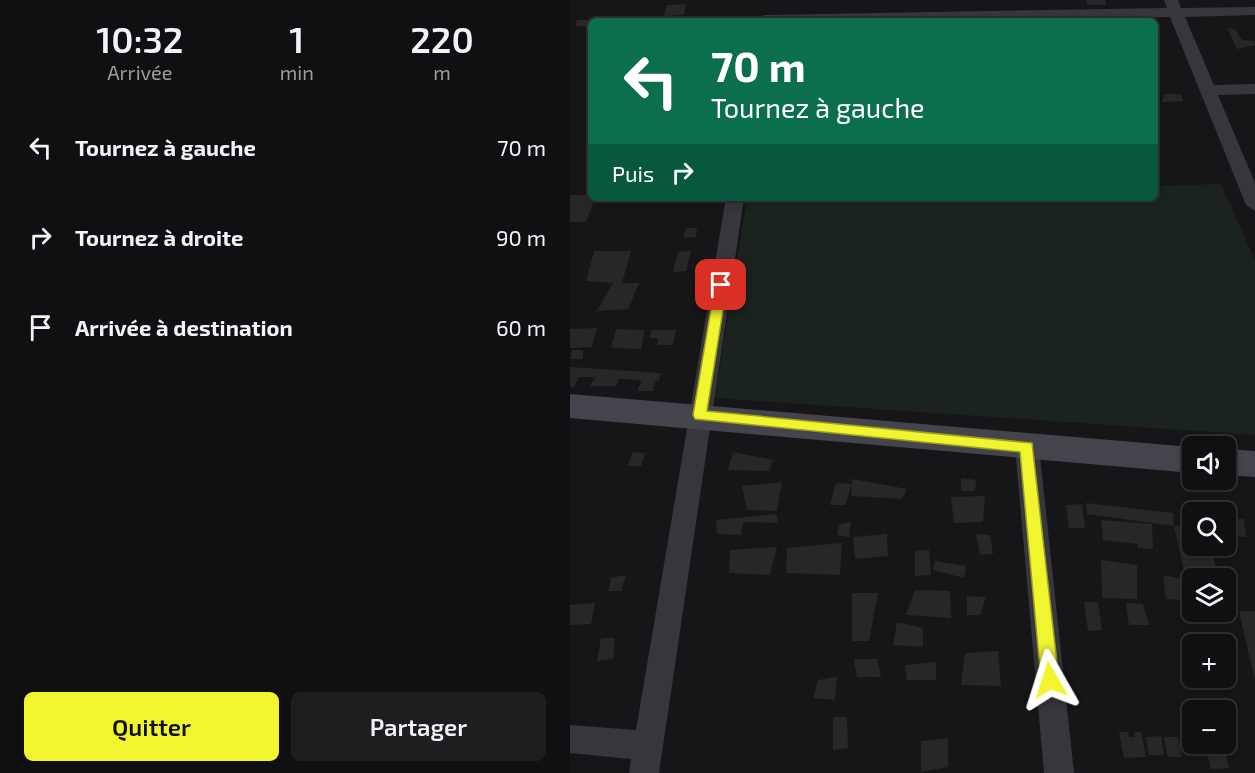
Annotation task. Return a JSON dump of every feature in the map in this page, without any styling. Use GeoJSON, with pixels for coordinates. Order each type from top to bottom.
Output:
{"type":"FeatureCollection","features":[{"type":"Feature","properties":{"kind":"main road"},"geometry":{"type":"LineString","coordinates":[[570,406],[700,415],[1027,447],[1182,458]]}},
{"type":"Feature","properties":{"kind":"main road"},"geometry":{"type":"LineString","coordinates":[[1236,463],[1255,464]]}},
{"type":"Feature","properties":{"kind":"street"},"geometry":{"type":"LineString","coordinates":[[764,18],[767,0]]}},
{"type":"Feature","properties":{"kind":"street"},"geometry":{"type":"LineString","coordinates":[[1173,6],[1250,185],[1255,205]]}},
{"type":"Feature","properties":{"kind":"street"},"geometry":{"type":"LineString","coordinates":[[822,18],[1173,6],[1255,11]]}},
{"type":"Feature","properties":{"kind":"street"},"geometry":{"type":"LineString","coordinates":[[1208,90],[1255,89]]}},
{"type":"Feature","properties":{"kind":"street"},"geometry":{"type":"LineString","coordinates":[[570,739],[646,760],[735,201]]}},
{"type":"Feature","properties":{"kind":"street"},"geometry":{"type":"LineString","coordinates":[[1027,447],[1059,773]]}},
{"type":"Feature","properties":{"kind":"shaded area"},"geometry":{"type":"Polygon","coordinates":[[[1221,184],[1255,260],[1255,435],[715,398],[747,201],[1158,201],[1158,186],[1221,184]]]}},
{"type":"Feature","properties":{"kind":"building"},"geometry":{"type":"Polygon","coordinates":[[[1087,0],[1105,0],[1106,5],[1087,5],[1087,0]]]}},
{"type":"Feature","properties":{"kind":"building"},"geometry":{"type":"Polygon","coordinates":[[[686,4],[684,15],[664,16],[667,5],[686,4]]]}},
{"type":"Feature","properties":{"kind":"building"},"geometry":{"type":"Polygon","coordinates":[[[577,20],[588,20],[588,26],[576,26],[577,20]]]}},
{"type":"Feature","properties":{"kind":"building"},"geometry":{"type":"Polygon","coordinates":[[[1227,28],[1235,29],[1242,40],[1254,41],[1255,45],[1237,49],[1227,28]]]}},
{"type":"Feature","properties":{"kind":"building"},"geometry":{"type":"Polygon","coordinates":[[[1164,94],[1181,94],[1183,101],[1162,102],[1164,94]]]}},
{"type":"Feature","properties":{"kind":"building"},"geometry":{"type":"Polygon","coordinates":[[[570,195],[588,195],[588,201],[594,201],[586,222],[570,222],[570,195]]]}},
{"type":"Feature","properties":{"kind":"building"},"geometry":{"type":"Polygon","coordinates":[[[686,228],[697,228],[696,237],[683,238],[686,228]]]}},
{"type":"Feature","properties":{"kind":"building"},"geometry":{"type":"Polygon","coordinates":[[[594,251],[631,251],[622,283],[639,283],[628,309],[597,311],[613,283],[586,281],[594,251]]]}},
{"type":"Feature","properties":{"kind":"building"},"geometry":{"type":"Polygon","coordinates":[[[691,251],[686,271],[673,272],[678,252],[691,251]]]}},
{"type":"Feature","properties":{"kind":"building"},"geometry":{"type":"Polygon","coordinates":[[[597,328],[592,347],[570,348],[570,329],[597,328]]]}},
{"type":"Feature","properties":{"kind":"building"},"geometry":{"type":"Polygon","coordinates":[[[616,329],[645,330],[641,349],[611,348],[616,329]]]}},
{"type":"Feature","properties":{"kind":"building"},"geometry":{"type":"Polygon","coordinates":[[[651,330],[676,330],[673,345],[657,345],[658,338],[650,338],[651,330]]]}},
{"type":"Feature","properties":{"kind":"building"},"geometry":{"type":"Polygon","coordinates":[[[572,350],[583,350],[583,359],[570,359],[572,350]]]}},
{"type":"Feature","properties":{"kind":"building"},"geometry":{"type":"Polygon","coordinates":[[[570,367],[661,373],[659,381],[655,381],[653,391],[637,391],[642,380],[619,379],[616,386],[590,386],[595,377],[579,377],[574,387],[570,387],[570,367]]]}},
{"type":"Feature","properties":{"kind":"building"},"geometry":{"type":"Polygon","coordinates":[[[633,452],[645,453],[641,466],[627,466],[633,452]]]}},
{"type":"Feature","properties":{"kind":"building"},"geometry":{"type":"Polygon","coordinates":[[[733,452],[773,460],[769,471],[728,470],[733,452]]]}},
{"type":"Feature","properties":{"kind":"building"},"geometry":{"type":"Polygon","coordinates":[[[961,478],[976,480],[975,491],[961,491],[961,478]]]}},
{"type":"Feature","properties":{"kind":"building"},"geometry":{"type":"Polygon","coordinates":[[[852,479],[907,489],[902,499],[851,496],[852,479]]]}},
{"type":"Feature","properties":{"kind":"building"},"geometry":{"type":"Polygon","coordinates":[[[782,482],[777,511],[747,510],[742,486],[782,482]]]}},
{"type":"Feature","properties":{"kind":"building"},"geometry":{"type":"Polygon","coordinates":[[[836,483],[852,484],[845,505],[830,505],[836,483]]]}},
{"type":"Feature","properties":{"kind":"building"},"geometry":{"type":"Polygon","coordinates":[[[985,496],[983,522],[954,523],[951,497],[985,496]]]}},
{"type":"Feature","properties":{"kind":"building"},"geometry":{"type":"Polygon","coordinates":[[[1086,503],[1173,513],[1174,526],[1087,514],[1086,503]]]}},
{"type":"Feature","properties":{"kind":"building"},"geometry":{"type":"Polygon","coordinates":[[[1082,504],[1085,528],[1069,528],[1066,505],[1082,504]]]}},
{"type":"Feature","properties":{"kind":"building"},"geometry":{"type":"Polygon","coordinates":[[[776,514],[778,523],[743,522],[741,535],[717,534],[716,520],[776,514]]]}},
{"type":"Feature","properties":{"kind":"building"},"geometry":{"type":"Polygon","coordinates":[[[1236,519],[1244,519],[1246,537],[1236,536],[1236,519]]]}},
{"type":"Feature","properties":{"kind":"building"},"geometry":{"type":"Polygon","coordinates":[[[1101,520],[1152,524],[1153,549],[1138,548],[1137,544],[1103,540],[1101,520]]]}},
{"type":"Feature","properties":{"kind":"building"},"geometry":{"type":"Polygon","coordinates":[[[851,521],[849,537],[837,535],[839,525],[851,521]]]}},
{"type":"Feature","properties":{"kind":"building"},"geometry":{"type":"Polygon","coordinates":[[[1174,526],[1182,526],[1182,556],[1213,556],[1216,568],[1183,568],[1174,526]]]}},
{"type":"Feature","properties":{"kind":"building"},"geometry":{"type":"Polygon","coordinates":[[[887,534],[888,556],[855,559],[853,537],[887,534]]]}},
{"type":"Feature","properties":{"kind":"building"},"geometry":{"type":"Polygon","coordinates":[[[976,534],[990,535],[993,554],[980,555],[976,534]]]}},
{"type":"Feature","properties":{"kind":"building"},"geometry":{"type":"Polygon","coordinates":[[[842,543],[840,575],[786,573],[787,548],[842,543]]]}},
{"type":"Feature","properties":{"kind":"building"},"geometry":{"type":"Polygon","coordinates":[[[777,547],[770,575],[729,573],[730,550],[777,547]]]}},
{"type":"Feature","properties":{"kind":"building"},"geometry":{"type":"Polygon","coordinates":[[[929,550],[931,575],[915,576],[915,551],[929,550]]]}},
{"type":"Feature","properties":{"kind":"building"},"geometry":{"type":"Polygon","coordinates":[[[1101,560],[1137,565],[1137,599],[1102,598],[1101,560]]]}},
{"type":"Feature","properties":{"kind":"building"},"geometry":{"type":"Polygon","coordinates":[[[935,561],[966,566],[964,578],[933,570],[935,561]]]}},
{"type":"Feature","properties":{"kind":"building"},"geometry":{"type":"Polygon","coordinates":[[[626,575],[621,591],[608,591],[611,578],[626,575]]]}},
{"type":"Feature","properties":{"kind":"building"},"geometry":{"type":"Polygon","coordinates":[[[1163,575],[1182,579],[1182,600],[1166,599],[1163,575]]]}},
{"type":"Feature","properties":{"kind":"building"},"geometry":{"type":"Polygon","coordinates":[[[915,590],[950,591],[951,618],[906,615],[915,590]]]}},
{"type":"Feature","properties":{"kind":"building"},"geometry":{"type":"Polygon","coordinates":[[[852,593],[878,593],[869,641],[852,641],[852,593]]]}},
{"type":"Feature","properties":{"kind":"building"},"geometry":{"type":"Polygon","coordinates":[[[967,596],[986,597],[980,615],[967,615],[967,596]]]}},
{"type":"Feature","properties":{"kind":"building"},"geometry":{"type":"Polygon","coordinates":[[[1084,602],[1098,602],[1102,630],[1088,631],[1084,602]]]}},
{"type":"Feature","properties":{"kind":"building"},"geometry":{"type":"Polygon","coordinates":[[[595,603],[591,624],[570,625],[570,605],[595,603]]]}},
{"type":"Feature","properties":{"kind":"building"},"geometry":{"type":"Polygon","coordinates":[[[1126,603],[1143,604],[1149,625],[1129,625],[1126,603]]]}},
{"type":"Feature","properties":{"kind":"building"},"geometry":{"type":"Polygon","coordinates":[[[1239,611],[1255,611],[1255,677],[1254,677],[1239,611]]]}},
{"type":"Feature","properties":{"kind":"building"},"geometry":{"type":"Polygon","coordinates":[[[897,622],[923,628],[923,647],[893,645],[897,622]]]}},
{"type":"Feature","properties":{"kind":"building"},"geometry":{"type":"Polygon","coordinates":[[[601,638],[615,638],[613,659],[597,661],[601,638]]]}},
{"type":"Feature","properties":{"kind":"building"},"geometry":{"type":"Polygon","coordinates":[[[998,651],[1001,686],[961,685],[965,653],[998,651]]]}},
{"type":"Feature","properties":{"kind":"building"},"geometry":{"type":"Polygon","coordinates":[[[854,659],[877,659],[881,677],[857,677],[854,659]]]}},
{"type":"Feature","properties":{"kind":"building"},"geometry":{"type":"Polygon","coordinates":[[[936,662],[936,680],[907,680],[905,665],[936,662]]]}},
{"type":"Feature","properties":{"kind":"building"},"geometry":{"type":"Polygon","coordinates":[[[837,677],[835,700],[813,698],[818,680],[837,677]]]}},
{"type":"Feature","properties":{"kind":"building"},"geometry":{"type":"Polygon","coordinates":[[[833,717],[847,717],[848,748],[833,750],[833,717]]]}},
{"type":"Feature","properties":{"kind":"building"},"geometry":{"type":"Polygon","coordinates":[[[1119,732],[1128,732],[1129,737],[1135,737],[1134,732],[1141,732],[1146,757],[1124,758],[1119,732]]]}},
{"type":"Feature","properties":{"kind":"building"},"geometry":{"type":"Polygon","coordinates":[[[1161,736],[1164,755],[1149,755],[1146,737],[1161,736]]]}},
{"type":"Feature","properties":{"kind":"building"},"geometry":{"type":"Polygon","coordinates":[[[1164,737],[1178,737],[1182,757],[1168,757],[1164,737]]]}},
{"type":"Feature","properties":{"kind":"building"},"geometry":{"type":"Polygon","coordinates":[[[948,738],[948,767],[921,772],[921,741],[948,738]]]}},
{"type":"Feature","properties":{"kind":"building"},"geometry":{"type":"Polygon","coordinates":[[[1207,754],[1226,754],[1229,768],[1211,769],[1207,754]]]}},
{"type":"Feature","properties":{"kind":"route"},"geometry":{"type":"LineString","coordinates":[[721,285],[700,415],[1027,447],[1050,680]]}}]}
